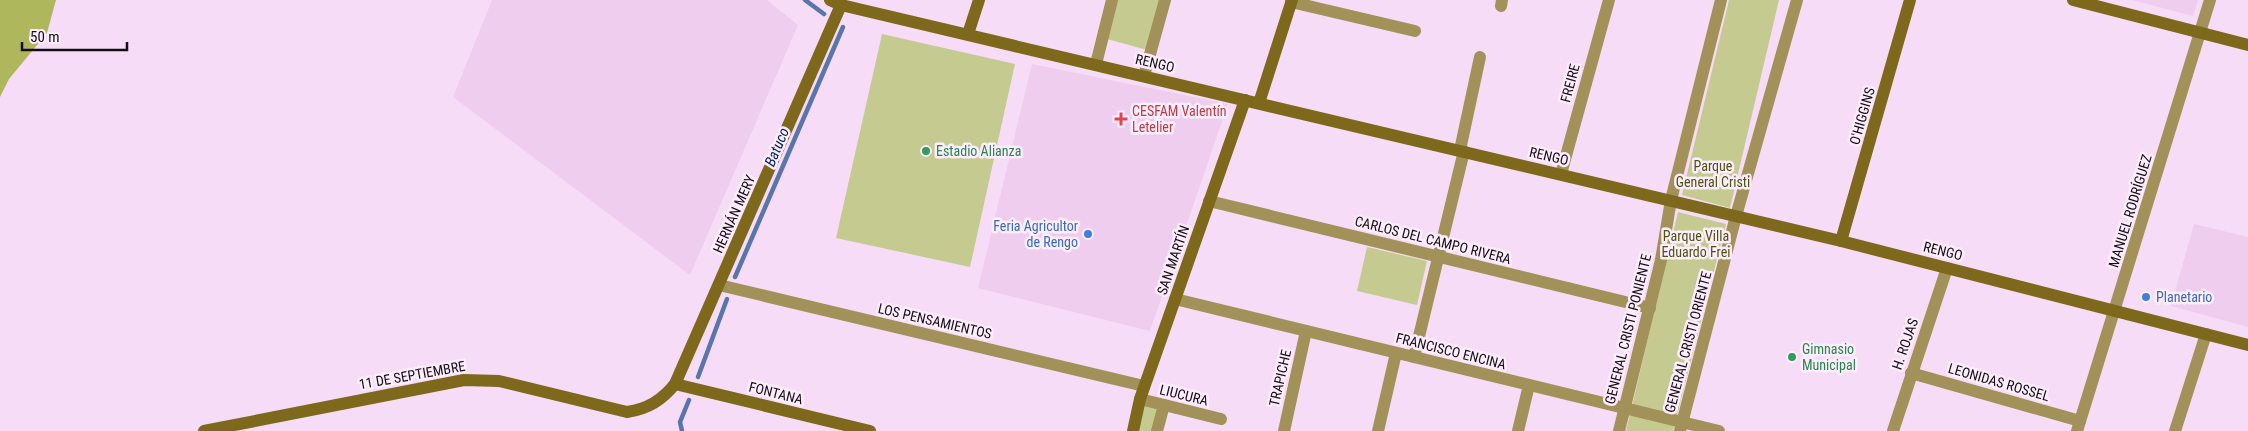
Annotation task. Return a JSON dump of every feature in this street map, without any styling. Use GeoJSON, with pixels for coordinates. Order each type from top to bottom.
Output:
{"type":"FeatureCollection","features":[{"type":"Feature","properties":{"kind":"main road"},"geometry":{"type":"LineString","coordinates":[[968,34],[979,0]]}},
{"type":"Feature","properties":{"kind":"main road","name":"O'HIGGINS"},"geometry":{"type":"LineString","coordinates":[[1841,240],[1910,0]]}},
{"type":"Feature","properties":{"kind":"main road"},"geometry":{"type":"LineString","coordinates":[[2073,0],[2248,45]]}},
{"type":"Feature","properties":{"kind":"main road"},"geometry":{"type":"LineString","coordinates":[[1259,103],[1292,1]]}},
{"type":"Feature","properties":{"kind":"main road","name":"RENGO"},"geometry":{"type":"LineString","coordinates":[[838,2],[1841,240],[2248,345]]}},
{"type":"Feature","properties":{"kind":"main road","name":"HERNÁN MERY"},"geometry":{"type":"LineString","coordinates":[[675,384],[719,286],[838,2]]}},
{"type":"Feature","properties":{"kind":"main road","name":"SAN MARTÍN"},"geometry":{"type":"LineString","coordinates":[[1133,431],[1144,386],[1245,100]]}},
{"type":"Feature","properties":{"kind":"main road","name":"11 DE SEPTIEMBRE"},"geometry":{"type":"LineString","coordinates":[[204,431],[464,380],[500,381],[627,412],[652,405],[661,399],[675,384]]}},
{"type":"Feature","properties":{"kind":"main road","name":"FONTANA"},"geometry":{"type":"LineString","coordinates":[[675,384],[870,431]]}},
{"type":"Feature","properties":{"kind":"street"},"geometry":{"type":"LineString","coordinates":[[1096,64],[1112,0]]}},
{"type":"Feature","properties":{"kind":"street"},"geometry":{"type":"LineString","coordinates":[[1144,76],[1164,0]]}},
{"type":"Feature","properties":{"kind":"street","name":"FREIRE"},"geometry":{"type":"LineString","coordinates":[[1561,174],[1609,0]]}},
{"type":"Feature","properties":{"kind":"street","name":"GENERAL CRISTI PONIENTE"},"geometry":{"type":"LineString","coordinates":[[1619,431],[1662,260],[1671,200],[1721,0]]}},
{"type":"Feature","properties":{"kind":"street","name":"GENERAL CRISTI ORIENTE"},"geometry":{"type":"LineString","coordinates":[[1681,426],[1736,216],[1797,0]]}},
{"type":"Feature","properties":{"kind":"street","name":"MANUEL RODRÍGUEZ"},"geometry":{"type":"LineString","coordinates":[[2078,426],[2210,0]]}},
{"type":"Feature","properties":{"kind":"street"},"geometry":{"type":"LineString","coordinates":[[1292,1],[1415,31]]}},
{"type":"Feature","properties":{"kind":"street"},"geometry":{"type":"LineString","coordinates":[[1414,357],[1462,151],[1480,57]]}},
{"type":"Feature","properties":{"kind":"street","name":"CARLOS DEL CAMPO RIVERA"},"geometry":{"type":"LineString","coordinates":[[1209,201],[1650,308]]}},
{"type":"Feature","properties":{"kind":"street","name":"H. ROJAS"},"geometry":{"type":"LineString","coordinates":[[1893,431],[1947,268]]}},
{"type":"Feature","properties":{"kind":"street","name":"LOS PENSAMIENTOS"},"geometry":{"type":"LineString","coordinates":[[719,286],[1144,386]]}},
{"type":"Feature","properties":{"kind":"street","name":"FRANCISCO ENCINA"},"geometry":{"type":"LineString","coordinates":[[1175,299],[1624,408],[1681,426],[1719,431]]}},
{"type":"Feature","properties":{"kind":"street","name":"TRAPICHE"},"geometry":{"type":"LineString","coordinates":[[1284,431],[1306,331]]}},
{"type":"Feature","properties":{"kind":"street"},"geometry":{"type":"LineString","coordinates":[[2175,431],[2206,334]]}},
{"type":"Feature","properties":{"kind":"street"},"geometry":{"type":"LineString","coordinates":[[1378,431],[1396,353]]}},
{"type":"Feature","properties":{"kind":"street","name":"LEONIDAS ROSSEL"},"geometry":{"type":"LineString","coordinates":[[1911,373],[2078,426]]}},
{"type":"Feature","properties":{"kind":"street"},"geometry":{"type":"LineString","coordinates":[[1518,431],[1529,385]]}},
{"type":"Feature","properties":{"kind":"street","name":"LIUCURA"},"geometry":{"type":"LineString","coordinates":[[1140,399],[1222,420]]}},
{"type":"Feature","properties":{"kind":"street"},"geometry":{"type":"LineString","coordinates":[[1157,431],[1164,405]]}},
{"type":"Feature","properties":{"kind":"shaded area"},"geometry":{"type":"Polygon","coordinates":[[[492,0],[767,0],[798,25],[690,275],[453,97],[492,0]]]}},
{"type":"Feature","properties":{"kind":"shaded area"},"geometry":{"type":"Polygon","coordinates":[[[2132,0],[2198,0],[2193,16],[2132,0]]]}},
{"type":"Feature","properties":{"kind":"shaded area","name":"Feria Agricultor de Rengo"},"geometry":{"type":"Polygon","coordinates":[[[1032,64],[1228,104],[1150,331],[978,288],[1032,64]]]}},
{"type":"Feature","properties":{"kind":"shaded area"},"geometry":{"type":"Polygon","coordinates":[[[2194,224],[2248,237],[2248,327],[2171,306],[2194,224]]]}},
{"type":"Feature","properties":{"kind":"green space"},"geometry":{"type":"Polygon","coordinates":[[[0,0],[56,0],[47,33],[9,79],[0,97],[0,0]]]}},
{"type":"Feature","properties":{"kind":"green space"},"geometry":{"type":"Polygon","coordinates":[[[1116,0],[1161,0],[1147,50],[1107,39],[1116,0]]]}},
{"type":"Feature","properties":{"kind":"green space","name":"Parque General Cristi"},"geometry":{"type":"Polygon","coordinates":[[[1729,0],[1779,0],[1730,208],[1682,195],[1729,0]]]}},
{"type":"Feature","properties":{"kind":"green space","name":"Estadio Alianza"},"geometry":{"type":"Polygon","coordinates":[[[882,34],[1015,64],[970,267],[836,238],[882,34]]]}},
{"type":"Feature","properties":{"kind":"green space","name":"Parque Villa Eduardo Frei"},"geometry":{"type":"Polygon","coordinates":[[[1678,212],[1726,224],[1673,431],[1626,431],[1678,212]]]}},
{"type":"Feature","properties":{"kind":"green space"},"geometry":{"type":"Polygon","coordinates":[[[1367,247],[1427,261],[1417,305],[1357,291],[1367,247]]]}},
{"type":"Feature","properties":{"kind":"green space"},"geometry":{"type":"Polygon","coordinates":[[[1143,405],[1158,409],[1153,431],[1137,431],[1143,405]]]}},
{"type":"Feature","properties":{"kind":"waterway","name":"Batuco"},"geometry":{"type":"LineString","coordinates":[[805,0],[824,14]]}},
{"type":"Feature","properties":{"kind":"waterway","name":"Batuco"},"geometry":{"type":"LineString","coordinates":[[735,277],[843,27]]}},
{"type":"Feature","properties":{"kind":"waterway","name":"Batuco"},"geometry":{"type":"LineString","coordinates":[[698,377],[727,299]]}},
{"type":"Feature","properties":{"kind":"waterway","name":"Batuco"},"geometry":{"type":"LineString","coordinates":[[682,431],[680,422],[689,400]]}},
{"type":"Feature","properties":{"kind":"place","name":"CESFAM Valentín Letelier"},"geometry":{"type":"Point","coordinates":[1121,119]}},
{"type":"Feature","properties":{"kind":"place","name":"Estadio Alianza"},"geometry":{"type":"Point","coordinates":[926,151]}},
{"type":"Feature","properties":{"kind":"place","name":"Feria Agricultor de Rengo"},"geometry":{"type":"Point","coordinates":[1088,234]}},
{"type":"Feature","properties":{"kind":"place","name":"Planetario"},"geometry":{"type":"Point","coordinates":[2146,297]}},
{"type":"Feature","properties":{"kind":"place","name":"Gimnasio Municipal"},"geometry":{"type":"Point","coordinates":[1792,357]}}]}
